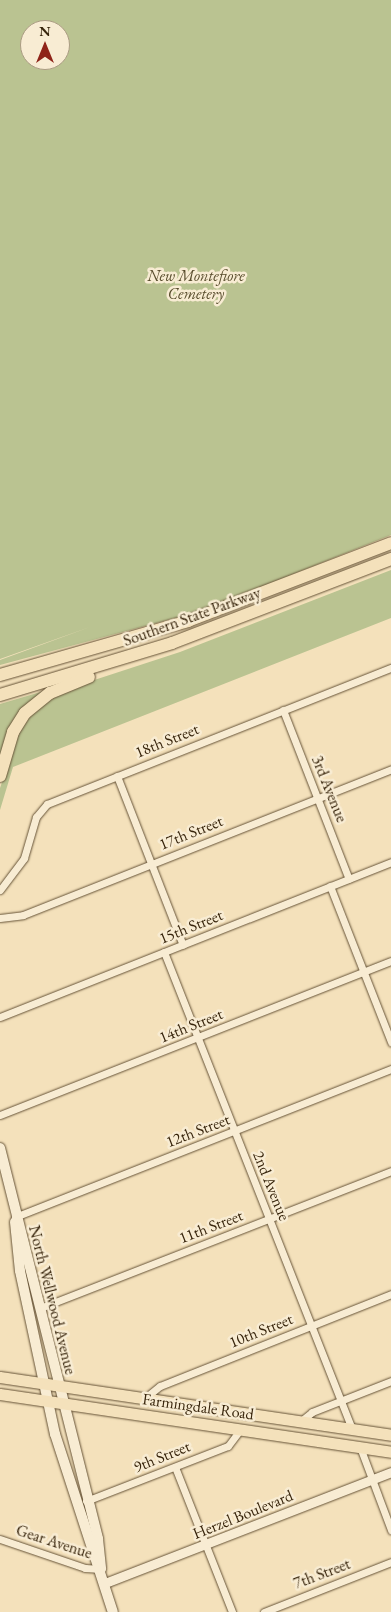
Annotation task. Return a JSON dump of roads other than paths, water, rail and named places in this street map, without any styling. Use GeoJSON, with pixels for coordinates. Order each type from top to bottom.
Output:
{"type":"FeatureCollection","features":[{"type":"Feature","properties":{"kind":"highway","name":"Southern State Parkway"},"geometry":{"type":"LineString","coordinates":[[0,675],[188,621],[391,543]]}},
{"type":"Feature","properties":{"kind":"highway","name":"Southern State Parkway"},"geometry":{"type":"LineString","coordinates":[[0,695],[136,656],[391,559]]}},
{"type":"Feature","properties":{"kind":"highway"},"geometry":{"type":"LineString","coordinates":[[0,776],[13,732],[31,707],[57,689],[136,656]]}},
{"type":"Feature","properties":{"kind":"main road"},"geometry":{"type":"LineString","coordinates":[[0,1148],[15,1217]]}},
{"type":"Feature","properties":{"kind":"main road","name":"North Wellwood Avenue"},"geometry":{"type":"LineString","coordinates":[[15,1217],[40,1308],[101,1569],[114,1612]]}},
{"type":"Feature","properties":{"kind":"main road","name":"North Wellwood Avenue"},"geometry":{"type":"LineString","coordinates":[[15,1217],[15,1245],[47,1401],[75,1504],[101,1569]]}},
{"type":"Feature","properties":{"kind":"main road","name":"Farmingdale Road"},"geometry":{"type":"LineString","coordinates":[[0,1378],[391,1435]]}},
{"type":"Feature","properties":{"kind":"main road","name":"Farmingdale Road"},"geometry":{"type":"LineString","coordinates":[[0,1394],[391,1452]]}},
{"type":"Feature","properties":{"kind":"street","name":"18th Street"},"geometry":{"type":"LineString","coordinates":[[0,890],[24,858],[41,808],[391,668]]}},
{"type":"Feature","properties":{"kind":"street","name":"3rd Avenue"},"geometry":{"type":"LineString","coordinates":[[283,710],[349,878]]}},
{"type":"Feature","properties":{"kind":"street","name":"17th Street"},"geometry":{"type":"LineString","coordinates":[[0,918],[23,915],[391,770]]}},
{"type":"Feature","properties":{"kind":"street"},"geometry":{"type":"LineString","coordinates":[[117,776],[183,945]]}},
{"type":"Feature","properties":{"kind":"street","name":"15th Street"},"geometry":{"type":"LineString","coordinates":[[0,1017],[391,862]]}},
{"type":"Feature","properties":{"kind":"street"},"geometry":{"type":"LineString","coordinates":[[330,886],[391,1042]]}},
{"type":"Feature","properties":{"kind":"street","name":"2nd Avenue"},"geometry":{"type":"LineString","coordinates":[[164,952],[352,1429]]}},
{"type":"Feature","properties":{"kind":"street","name":"14th Street"},"geometry":{"type":"LineString","coordinates":[[0,1115],[391,961]]}},
{"type":"Feature","properties":{"kind":"street","name":"12th Street"},"geometry":{"type":"LineString","coordinates":[[15,1217],[391,1069]]}},
{"type":"Feature","properties":{"kind":"street","name":"11th Street"},"geometry":{"type":"LineString","coordinates":[[40,1308],[391,1171]]}},
{"type":"Feature","properties":{"kind":"street","name":"10th Street"},"geometry":{"type":"LineString","coordinates":[[145,1398],[160,1386],[391,1294]]}},
{"type":"Feature","properties":{"kind":"street"},"geometry":{"type":"LineString","coordinates":[[301,1421],[341,1401],[391,1382]]}},
{"type":"Feature","properties":{"kind":"street","name":"9th Street"},"geometry":{"type":"LineString","coordinates":[[86,1501],[230,1444],[241,1429]]}},
{"type":"Feature","properties":{"kind":"street"},"geometry":{"type":"LineString","coordinates":[[360,1447],[391,1530]]}},
{"type":"Feature","properties":{"kind":"street"},"geometry":{"type":"LineString","coordinates":[[175,1467],[232,1612]]}},
{"type":"Feature","properties":{"kind":"street","name":"Herzel Boulevard"},"geometry":{"type":"LineString","coordinates":[[105,1583],[206,1546],[391,1472]]}},
{"type":"Feature","properties":{"kind":"street","name":"Gear Avenue"},"geometry":{"type":"LineString","coordinates":[[0,1539],[85,1568],[101,1569]]}},
{"type":"Feature","properties":{"kind":"street","name":"7th Street"},"geometry":{"type":"LineString","coordinates":[[264,1612],[391,1562]]}},
{"type":"Feature","properties":{"kind":"park label","name":"New Montefiore Cemetery"},"geometry":{"type":"Point","coordinates":[196,285]}}]}
